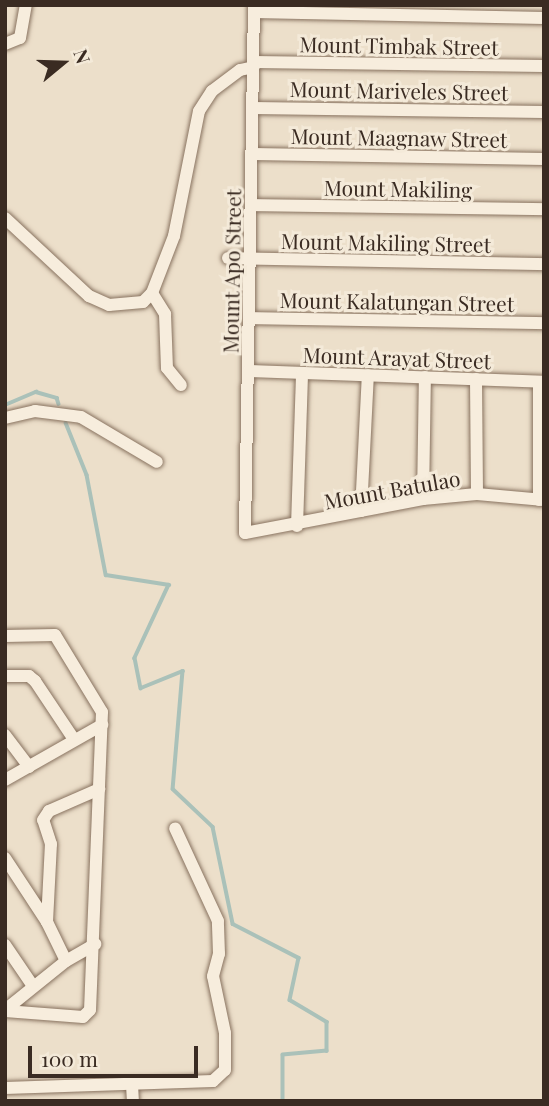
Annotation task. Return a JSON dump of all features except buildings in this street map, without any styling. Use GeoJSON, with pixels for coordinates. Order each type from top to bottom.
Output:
{"type":"FeatureCollection","features":[{"type":"Feature","properties":{"kind":"street"},"geometry":{"type":"LineString","coordinates":[[5,44],[20,38],[26,5]]}},
{"type":"Feature","properties":{"kind":"street"},"geometry":{"type":"LineString","coordinates":[[254,9],[544,18]]}},
{"type":"Feature","properties":{"kind":"street","name":"Mount Apo Street"},"geometry":{"type":"LineString","coordinates":[[249,536],[243,530],[250,318],[254,9]]}},
{"type":"Feature","properties":{"kind":"street"},"geometry":{"type":"LineString","coordinates":[[5,218],[89,296],[109,305],[143,302],[152,293],[174,236],[199,111],[212,91],[240,70],[254,65]]}},
{"type":"Feature","properties":{"kind":"street","name":"Mount Timbak Street"},"geometry":{"type":"LineString","coordinates":[[254,65],[544,66]]}},
{"type":"Feature","properties":{"kind":"street","name":"Mount Mariveles Street"},"geometry":{"type":"LineString","coordinates":[[253,108],[544,112]]}},
{"type":"Feature","properties":{"kind":"street","name":"Mount Maagnaw Street"},"geometry":{"type":"LineString","coordinates":[[253,154],[544,159]]}},
{"type":"Feature","properties":{"kind":"street","name":"Mount Makiling"},"geometry":{"type":"LineString","coordinates":[[252,205],[544,209]]}},
{"type":"Feature","properties":{"kind":"street","name":"Mount Makiling Street"},"geometry":{"type":"LineString","coordinates":[[228,258],[544,264]]}},
{"type":"Feature","properties":{"kind":"street"},"geometry":{"type":"LineString","coordinates":[[152,293],[165,314],[167,368],[181,385]]}},
{"type":"Feature","properties":{"kind":"street","name":"Mount Kalatungan Street"},"geometry":{"type":"LineString","coordinates":[[250,318],[544,323]]}},
{"type":"Feature","properties":{"kind":"street","name":"Mount Arayat Street"},"geometry":{"type":"LineString","coordinates":[[248,371],[541,382]]}},
{"type":"Feature","properties":{"kind":"street"},"geometry":{"type":"LineString","coordinates":[[296,526],[302,373]]}},
{"type":"Feature","properties":{"kind":"street"},"geometry":{"type":"LineString","coordinates":[[361,512],[368,375]]}},
{"type":"Feature","properties":{"kind":"street"},"geometry":{"type":"LineString","coordinates":[[423,499],[425,377]]}},
{"type":"Feature","properties":{"kind":"street"},"geometry":{"type":"LineString","coordinates":[[476,379],[477,494]]}},
{"type":"Feature","properties":{"kind":"street"},"geometry":{"type":"LineString","coordinates":[[541,382],[541,500]]}},
{"type":"Feature","properties":{"kind":"street"},"geometry":{"type":"LineString","coordinates":[[5,418],[35,411],[81,416],[157,462]]}},
{"type":"Feature","properties":{"kind":"street","name":"Mount Batulao"},"geometry":{"type":"LineString","coordinates":[[249,536],[423,499],[477,494],[541,500]]}},
{"type":"Feature","properties":{"kind":"street"},"geometry":{"type":"LineString","coordinates":[[5,636],[55,635],[102,712],[91,1007],[86,1016],[5,1010]]}},
{"type":"Feature","properties":{"kind":"street"},"geometry":{"type":"LineString","coordinates":[[5,676],[29,676],[35,681],[73,738]]}},
{"type":"Feature","properties":{"kind":"street"},"geometry":{"type":"LineString","coordinates":[[5,780],[73,738],[102,725]]}},
{"type":"Feature","properties":{"kind":"street"},"geometry":{"type":"LineString","coordinates":[[5,735],[29,767]]}},
{"type":"Feature","properties":{"kind":"street"},"geometry":{"type":"LineString","coordinates":[[47,922],[51,844],[43,820],[49,811],[99,789]]}},
{"type":"Feature","properties":{"kind":"street"},"geometry":{"type":"LineString","coordinates":[[5,1088],[213,1081],[225,1070],[225,1033],[213,976],[219,954],[218,921],[175,828]]}},
{"type":"Feature","properties":{"kind":"street"},"geometry":{"type":"LineString","coordinates":[[5,858],[47,922],[66,961]]}},
{"type":"Feature","properties":{"kind":"street"},"geometry":{"type":"LineString","coordinates":[[5,1010],[66,961],[95,944]]}},
{"type":"Feature","properties":{"kind":"street"},"geometry":{"type":"LineString","coordinates":[[5,945],[33,986]]}},
{"type":"Feature","properties":{"kind":"street"},"geometry":{"type":"LineString","coordinates":[[132,1084],[133,1101]]}},
{"type":"Feature","properties":{"kind":"waterway"},"geometry":{"type":"LineString","coordinates":[[5,405],[36,392],[57,398],[59,404]]}},
{"type":"Feature","properties":{"kind":"waterway"},"geometry":{"type":"LineString","coordinates":[[66,423],[87,475],[106,575],[169,585],[135,658],[141,688],[183,671],[173,789],[213,827],[233,924],[299,958],[290,1000],[327,1022],[327,1051],[283,1055],[283,1101]]}}]}
